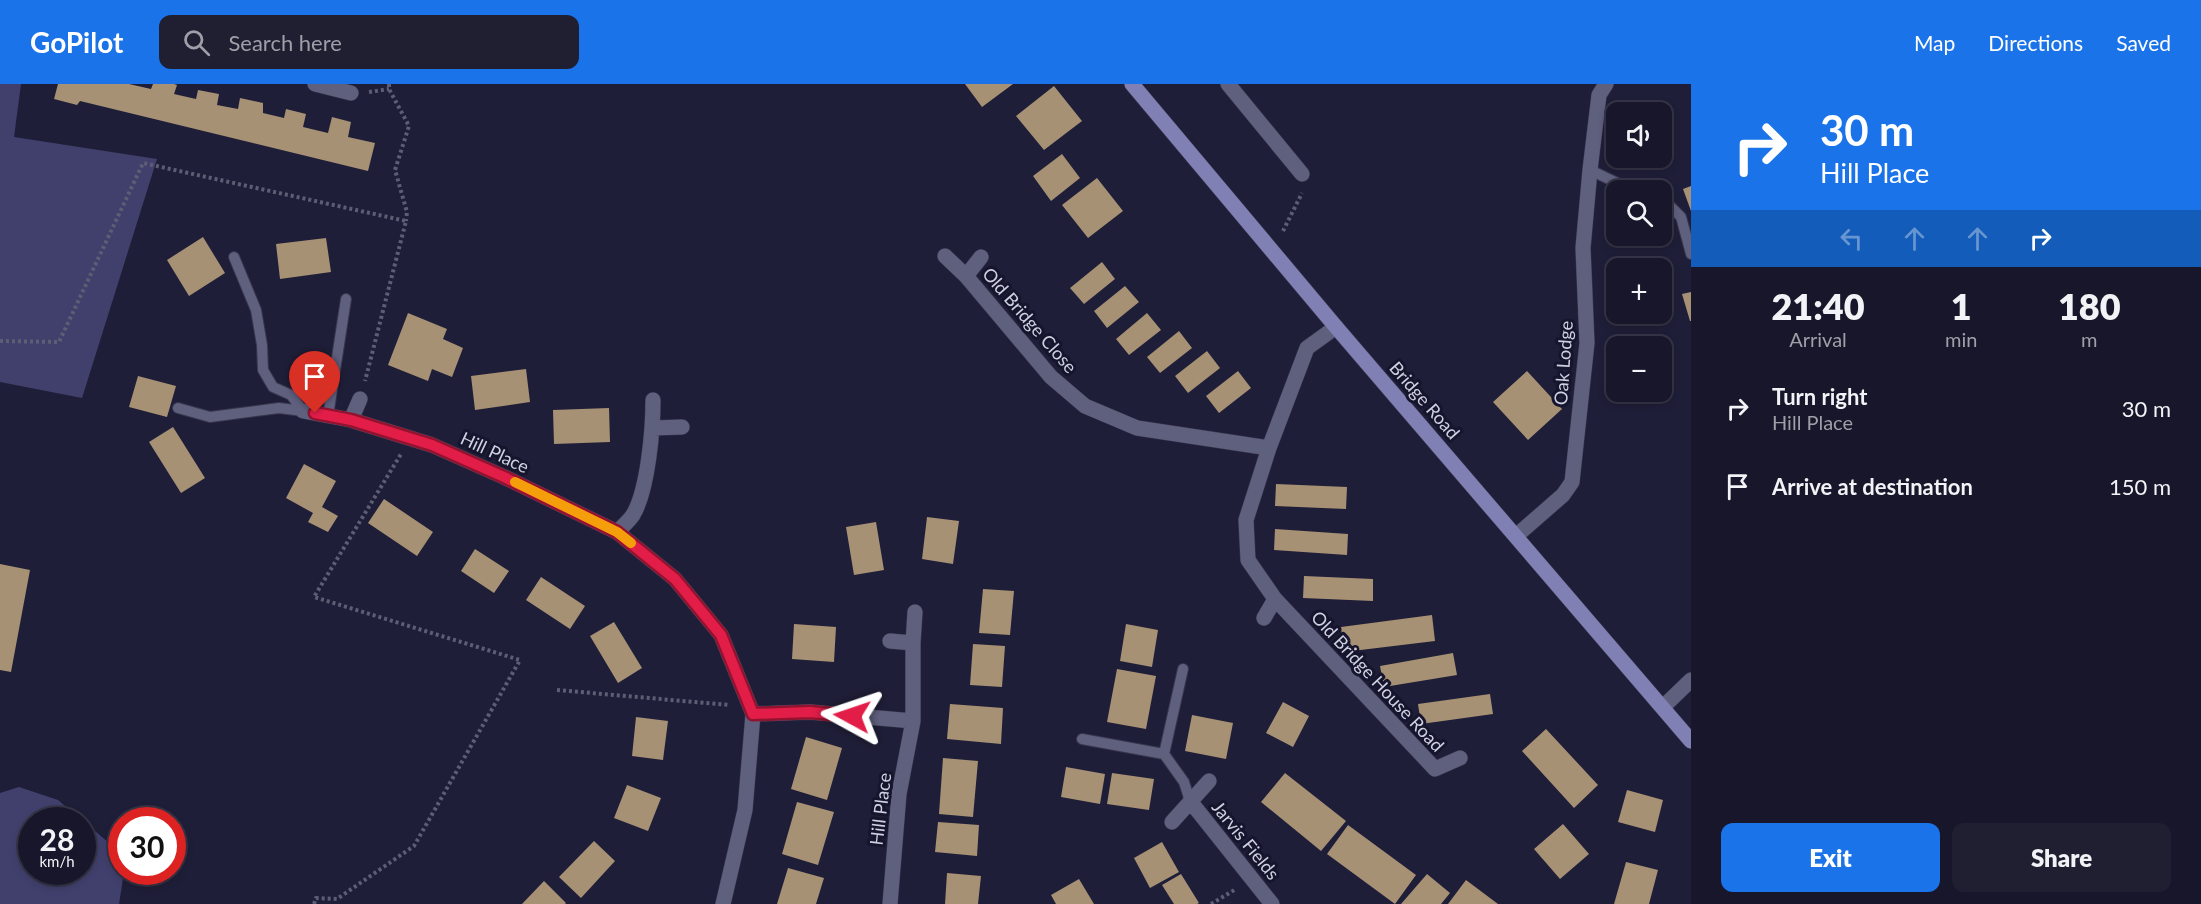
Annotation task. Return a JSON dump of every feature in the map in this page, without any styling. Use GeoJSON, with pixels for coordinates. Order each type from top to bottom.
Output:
{"type":"FeatureCollection","features":[{"type":"Feature","properties":{"kind":"main road","name":"Bridge Road"},"geometry":{"type":"LineString","coordinates":[[1132,84],[1336,327],[1691,741]]}},
{"type":"Feature","properties":{"kind":"street"},"geometry":{"type":"LineString","coordinates":[[315,84],[351,93]]}},
{"type":"Feature","properties":{"kind":"street"},"geometry":{"type":"LineString","coordinates":[[1228,84],[1302,174]]}},
{"type":"Feature","properties":{"kind":"street","name":"Oak Lodge"},"geometry":{"type":"LineString","coordinates":[[1516,536],[1563,495],[1572,482],[1587,343],[1583,248],[1599,95],[1606,84]]}},
{"type":"Feature","properties":{"kind":"street","name":"Old Bridge Close"},"geometry":{"type":"LineString","coordinates":[[945,256],[966,276],[1051,377],[1085,406],[1137,428],[1269,448]]}},
{"type":"Feature","properties":{"kind":"street","name":"Old Bridge Close"},"geometry":{"type":"LineString","coordinates":[[966,276],[981,257]]}},
{"type":"Feature","properties":{"kind":"street","name":"Old Bridge House Road"},"geometry":{"type":"LineString","coordinates":[[1336,327],[1307,348],[1269,448],[1246,520],[1248,560],[1275,599],[1435,769],[1460,758]]}},
{"type":"Feature","properties":{"kind":"street"},"geometry":{"type":"LineString","coordinates":[[351,420],[360,399]]}},
{"type":"Feature","properties":{"kind":"street"},"geometry":{"type":"LineString","coordinates":[[617,532],[633,514],[645,480],[653,428],[653,400]]}},
{"type":"Feature","properties":{"kind":"street","name":"Hill Place"},"geometry":{"type":"LineString","coordinates":[[303,411],[351,420],[411,438],[504,477],[617,532],[675,579],[721,635],[752,711],[745,810],[723,904]]}},
{"type":"Feature","properties":{"kind":"street"},"geometry":{"type":"LineString","coordinates":[[653,428],[682,427]]}},
{"type":"Feature","properties":{"kind":"street"},"geometry":{"type":"LineString","coordinates":[[1264,618],[1275,599]]}},
{"type":"Feature","properties":{"kind":"street","name":"Hill Place"},"geometry":{"type":"LineString","coordinates":[[894,903],[899,794],[913,721],[915,612]]}},
{"type":"Feature","properties":{"kind":"street"},"geometry":{"type":"LineString","coordinates":[[890,641],[913,643]]}},
{"type":"Feature","properties":{"kind":"street"},"geometry":{"type":"LineString","coordinates":[[1663,707],[1691,680]]}},
{"type":"Feature","properties":{"kind":"street"},"geometry":{"type":"LineString","coordinates":[[752,711],[810,712],[913,721]]}},
{"type":"Feature","properties":{"kind":"street","name":"Jarvis Fields"},"geometry":{"type":"LineString","coordinates":[[1172,822],[1209,781]]}},
{"type":"Feature","properties":{"kind":"street","name":"Jarvis Fields"},"geometry":{"type":"LineString","coordinates":[[1190,801],[1272,904]]}},
{"type":"Feature","properties":{"kind":"lane"},"geometry":{"type":"LineString","coordinates":[[1590,170],[1611,180]]}},
{"type":"Feature","properties":{"kind":"lane"},"geometry":{"type":"LineString","coordinates":[[1672,208],[1681,217],[1691,254]]}},
{"type":"Feature","properties":{"kind":"lane"},"geometry":{"type":"LineString","coordinates":[[234,257],[256,310],[262,345],[263,370],[273,387],[291,395],[303,411]]}},
{"type":"Feature","properties":{"kind":"lane"},"geometry":{"type":"LineString","coordinates":[[328,416],[346,299]]}},
{"type":"Feature","properties":{"kind":"lane"},"geometry":{"type":"LineString","coordinates":[[178,408],[210,417],[279,408],[303,411]]}},
{"type":"Feature","properties":{"kind":"lane"},"geometry":{"type":"LineString","coordinates":[[1164,754],[1183,669]]}},
{"type":"Feature","properties":{"kind":"lane"},"geometry":{"type":"LineString","coordinates":[[1082,739],[1164,754],[1184,782],[1190,801]]}},
{"type":"Feature","properties":{"kind":"path"},"geometry":{"type":"LineString","coordinates":[[389,84],[389,89],[409,126],[395,170],[407,212],[406,221]]}},
{"type":"Feature","properties":{"kind":"path"},"geometry":{"type":"LineString","coordinates":[[1273,251],[1303,191],[1302,174]]}},
{"type":"Feature","properties":{"kind":"path"},"geometry":{"type":"LineString","coordinates":[[314,904],[316,898],[337,899],[414,846],[520,660],[314,597],[411,438]]}},
{"type":"Feature","properties":{"kind":"path"},"geometry":{"type":"LineString","coordinates":[[557,690],[752,711]]}},
{"type":"Feature","properties":{"kind":"path"},"geometry":{"type":"LineString","coordinates":[[1211,904],[1252,879]]}},
{"type":"Feature","properties":{"kind":"shaded area"},"geometry":{"type":"Polygon","coordinates":[[[0,84],[21,84],[14,137],[157,159],[82,398],[0,382],[0,84]]]}},
{"type":"Feature","properties":{"kind":"shaded area"},"geometry":{"type":"Polygon","coordinates":[[[19,787],[58,800],[66,807],[18,807],[18,885],[96,885],[96,832],[108,842],[108,885],[122,885],[119,904],[0,904],[0,793],[19,787]]]}},
{"type":"Feature","properties":{"kind":"building"},"geometry":{"type":"Polygon","coordinates":[[[58,84],[129,84],[151,89],[153,84],[174,84],[177,85],[174,94],[196,99],[198,90],[219,94],[217,105],[238,109],[240,98],[263,103],[263,113],[284,118],[286,109],[306,114],[303,127],[328,133],[332,117],[351,122],[348,137],[375,143],[368,171],[80,101],[77,105],[54,99],[58,84]]]}},
{"type":"Feature","properties":{"kind":"building"},"geometry":{"type":"Polygon","coordinates":[[[965,84],[1013,84],[982,107],[965,84]]]}},
{"type":"Feature","properties":{"kind":"building"},"geometry":{"type":"Polygon","coordinates":[[[1054,86],[1082,121],[1044,150],[1016,116],[1054,86]]]}},
{"type":"Feature","properties":{"kind":"building"},"geometry":{"type":"Polygon","coordinates":[[[1062,154],[1080,178],[1051,201],[1033,176],[1062,154]]]}},
{"type":"Feature","properties":{"kind":"building"},"geometry":{"type":"Polygon","coordinates":[[[1097,178],[1123,211],[1088,238],[1062,205],[1097,178]]]}},
{"type":"Feature","properties":{"kind":"building"},"geometry":{"type":"Polygon","coordinates":[[[1691,186],[1691,211],[1683,189],[1691,186]]]}},
{"type":"Feature","properties":{"kind":"building"},"geometry":{"type":"Polygon","coordinates":[[[203,237],[225,273],[189,296],[167,260],[203,237]]]}},
{"type":"Feature","properties":{"kind":"building"},"geometry":{"type":"Polygon","coordinates":[[[326,238],[331,272],[280,279],[276,244],[326,238]]]}},
{"type":"Feature","properties":{"kind":"building"},"geometry":{"type":"Polygon","coordinates":[[[1102,262],[1115,279],[1084,304],[1070,288],[1102,262]]]}},
{"type":"Feature","properties":{"kind":"building"},"geometry":{"type":"Polygon","coordinates":[[[1125,286],[1139,302],[1107,328],[1094,311],[1125,286]]]}},
{"type":"Feature","properties":{"kind":"building"},"geometry":{"type":"Polygon","coordinates":[[[1691,292],[1691,321],[1690,321],[1682,294],[1691,292]]]}},
{"type":"Feature","properties":{"kind":"building"},"geometry":{"type":"Polygon","coordinates":[[[408,313],[447,329],[443,339],[463,348],[452,377],[432,369],[428,381],[388,365],[408,313]]]}},
{"type":"Feature","properties":{"kind":"building"},"geometry":{"type":"Polygon","coordinates":[[[1147,313],[1161,330],[1129,355],[1116,339],[1147,313]]]}},
{"type":"Feature","properties":{"kind":"building"},"geometry":{"type":"Polygon","coordinates":[[[1179,331],[1192,348],[1160,373],[1147,357],[1179,331]]]}},
{"type":"Feature","properties":{"kind":"building"},"geometry":{"type":"Polygon","coordinates":[[[1207,351],[1220,368],[1188,393],[1175,376],[1207,351]]]}},
{"type":"Feature","properties":{"kind":"building"},"geometry":{"type":"Polygon","coordinates":[[[526,369],[530,402],[475,410],[471,376],[526,369]]]}},
{"type":"Feature","properties":{"kind":"building"},"geometry":{"type":"Polygon","coordinates":[[[1238,371],[1251,388],[1219,413],[1206,396],[1238,371]]]}},
{"type":"Feature","properties":{"kind":"building"},"geometry":{"type":"Polygon","coordinates":[[[1527,371],[1562,409],[1528,440],[1493,402],[1527,371]]]}},
{"type":"Feature","properties":{"kind":"building"},"geometry":{"type":"Polygon","coordinates":[[[138,376],[176,386],[167,417],[129,407],[138,376]]]}},
{"type":"Feature","properties":{"kind":"building"},"geometry":{"type":"Polygon","coordinates":[[[609,408],[610,442],[554,444],[553,410],[609,408]]]}},
{"type":"Feature","properties":{"kind":"building"},"geometry":{"type":"Polygon","coordinates":[[[173,427],[205,478],[181,493],[149,442],[173,427]]]}},
{"type":"Feature","properties":{"kind":"building"},"geometry":{"type":"Polygon","coordinates":[[[304,464],[336,481],[322,507],[338,516],[328,532],[308,522],[313,513],[286,498],[304,464]]]}},
{"type":"Feature","properties":{"kind":"building"},"geometry":{"type":"Polygon","coordinates":[[[1276,484],[1347,487],[1346,509],[1275,506],[1276,484]]]}},
{"type":"Feature","properties":{"kind":"building"},"geometry":{"type":"Polygon","coordinates":[[[384,499],[433,532],[417,556],[368,523],[384,499]]]}},
{"type":"Feature","properties":{"kind":"building"},"geometry":{"type":"Polygon","coordinates":[[[927,517],[959,521],[953,564],[922,559],[927,517]]]}},
{"type":"Feature","properties":{"kind":"building"},"geometry":{"type":"Polygon","coordinates":[[[876,522],[884,570],[854,575],[846,527],[876,522]]]}},
{"type":"Feature","properties":{"kind":"building"},"geometry":{"type":"Polygon","coordinates":[[[1275,529],[1348,534],[1347,555],[1274,550],[1275,529]]]}},
{"type":"Feature","properties":{"kind":"building"},"geometry":{"type":"Polygon","coordinates":[[[475,549],[509,571],[494,593],[461,571],[475,549]]]}},
{"type":"Feature","properties":{"kind":"building"},"geometry":{"type":"Polygon","coordinates":[[[0,564],[30,570],[11,672],[0,670],[0,564]]]}},
{"type":"Feature","properties":{"kind":"building"},"geometry":{"type":"Polygon","coordinates":[[[1304,576],[1373,579],[1373,601],[1303,598],[1304,576]]]}},
{"type":"Feature","properties":{"kind":"building"},"geometry":{"type":"Polygon","coordinates":[[[541,577],[585,606],[570,629],[526,600],[541,577]]]}},
{"type":"Feature","properties":{"kind":"building"},"geometry":{"type":"Polygon","coordinates":[[[983,589],[1014,591],[1010,635],[979,633],[983,589]]]}},
{"type":"Feature","properties":{"kind":"building"},"geometry":{"type":"Polygon","coordinates":[[[1432,615],[1435,641],[1344,652],[1341,627],[1432,615]]]}},
{"type":"Feature","properties":{"kind":"building"},"geometry":{"type":"Polygon","coordinates":[[[614,622],[642,668],[618,683],[590,636],[614,622]]]}},
{"type":"Feature","properties":{"kind":"building"},"geometry":{"type":"Polygon","coordinates":[[[794,624],[836,627],[834,662],[792,659],[794,624]]]}},
{"type":"Feature","properties":{"kind":"building"},"geometry":{"type":"Polygon","coordinates":[[[1126,624],[1158,630],[1152,667],[1120,661],[1126,624]]]}},
{"type":"Feature","properties":{"kind":"building"},"geometry":{"type":"Polygon","coordinates":[[[973,644],[1005,646],[1002,687],[970,685],[973,644]]]}},
{"type":"Feature","properties":{"kind":"building"},"geometry":{"type":"Polygon","coordinates":[[[1453,653],[1457,675],[1384,687],[1380,666],[1453,653]]]}},
{"type":"Feature","properties":{"kind":"building"},"geometry":{"type":"Polygon","coordinates":[[[1117,669],[1156,676],[1146,729],[1107,722],[1117,669]]]}},
{"type":"Feature","properties":{"kind":"building"},"geometry":{"type":"Polygon","coordinates":[[[1490,694],[1493,714],[1421,724],[1418,704],[1490,694]]]}},
{"type":"Feature","properties":{"kind":"building"},"geometry":{"type":"Polygon","coordinates":[[[1283,702],[1309,716],[1293,747],[1266,733],[1283,702]]]}},
{"type":"Feature","properties":{"kind":"building"},"geometry":{"type":"Polygon","coordinates":[[[950,704],[1003,708],[1001,744],[947,739],[950,704]]]}},
{"type":"Feature","properties":{"kind":"building"},"geometry":{"type":"Polygon","coordinates":[[[1192,715],[1233,723],[1226,759],[1185,751],[1192,715]]]}},
{"type":"Feature","properties":{"kind":"building"},"geometry":{"type":"Polygon","coordinates":[[[636,717],[668,721],[663,760],[632,756],[636,717]]]}},
{"type":"Feature","properties":{"kind":"building"},"geometry":{"type":"Polygon","coordinates":[[[1546,729],[1598,785],[1574,808],[1522,751],[1546,729]]]}},
{"type":"Feature","properties":{"kind":"building"},"geometry":{"type":"Polygon","coordinates":[[[806,737],[842,748],[827,800],[791,789],[806,737]]]}},
{"type":"Feature","properties":{"kind":"building"},"geometry":{"type":"Polygon","coordinates":[[[943,758],[978,761],[973,817],[939,814],[943,758]]]}},
{"type":"Feature","properties":{"kind":"building"},"geometry":{"type":"Polygon","coordinates":[[[1066,767],[1105,774],[1100,804],[1061,797],[1066,767]]]}},
{"type":"Feature","properties":{"kind":"building"},"geometry":{"type":"Polygon","coordinates":[[[1112,773],[1154,779],[1149,810],[1107,804],[1112,773]]]}},
{"type":"Feature","properties":{"kind":"building"},"geometry":{"type":"Polygon","coordinates":[[[1285,773],[1346,821],[1321,851],[1261,802],[1285,773]]]}},
{"type":"Feature","properties":{"kind":"building"},"geometry":{"type":"Polygon","coordinates":[[[627,785],[661,798],[648,831],[614,818],[627,785]]]}},
{"type":"Feature","properties":{"kind":"building"},"geometry":{"type":"Polygon","coordinates":[[[1627,790],[1663,800],[1655,832],[1618,822],[1627,790]]]}},
{"type":"Feature","properties":{"kind":"building"},"geometry":{"type":"Polygon","coordinates":[[[797,802],[834,812],[818,865],[782,854],[797,802]]]}},
{"type":"Feature","properties":{"kind":"building"},"geometry":{"type":"Polygon","coordinates":[[[938,822],[979,825],[977,856],[935,852],[938,822]]]}},
{"type":"Feature","properties":{"kind":"building"},"geometry":{"type":"Polygon","coordinates":[[[1563,824],[1589,854],[1560,879],[1534,849],[1563,824]]]}},
{"type":"Feature","properties":{"kind":"building"},"geometry":{"type":"Polygon","coordinates":[[[1348,825],[1416,875],[1395,904],[1327,854],[1348,825]]]}},
{"type":"Feature","properties":{"kind":"building"},"geometry":{"type":"Polygon","coordinates":[[[594,841],[615,861],[581,898],[559,877],[594,841]]]}},
{"type":"Feature","properties":{"kind":"building"},"geometry":{"type":"Polygon","coordinates":[[[1162,842],[1179,872],[1150,888],[1134,858],[1162,842]]]}},
{"type":"Feature","properties":{"kind":"building"},"geometry":{"type":"Polygon","coordinates":[[[1626,862],[1658,870],[1649,904],[1614,904],[1626,862]]]}},
{"type":"Feature","properties":{"kind":"building"},"geometry":{"type":"Polygon","coordinates":[[[788,868],[824,878],[816,904],[777,904],[788,868]]]}},
{"type":"Feature","properties":{"kind":"building"},"geometry":{"type":"Polygon","coordinates":[[[947,873],[981,876],[978,904],[945,904],[947,873]]]}},
{"type":"Feature","properties":{"kind":"building"},"geometry":{"type":"Polygon","coordinates":[[[1181,874],[1199,903],[1174,904],[1162,885],[1181,874]]]}},
{"type":"Feature","properties":{"kind":"building"},"geometry":{"type":"Polygon","coordinates":[[[1427,874],[1450,893],[1441,904],[1401,904],[1427,874]]]}},
{"type":"Feature","properties":{"kind":"building"},"geometry":{"type":"Polygon","coordinates":[[[1079,879],[1094,904],[1056,904],[1051,895],[1079,879]]]}},
{"type":"Feature","properties":{"kind":"building"},"geometry":{"type":"Polygon","coordinates":[[[1466,880],[1498,904],[1448,904],[1466,880]]]}},
{"type":"Feature","properties":{"kind":"building"},"geometry":{"type":"Polygon","coordinates":[[[544,881],[566,903],[522,904],[544,881]]]}},
{"type":"Feature","properties":{"kind":"slow traffic"},"geometry":{"type":"LineString","coordinates":[[515,482],[617,532],[631,543]]}},
{"type":"Feature","properties":{"kind":"route"},"geometry":{"type":"LineString","coordinates":[[315,413],[351,420],[432,445],[617,532],[675,579],[721,635],[753,714],[810,712],[852,716]]}}]}
